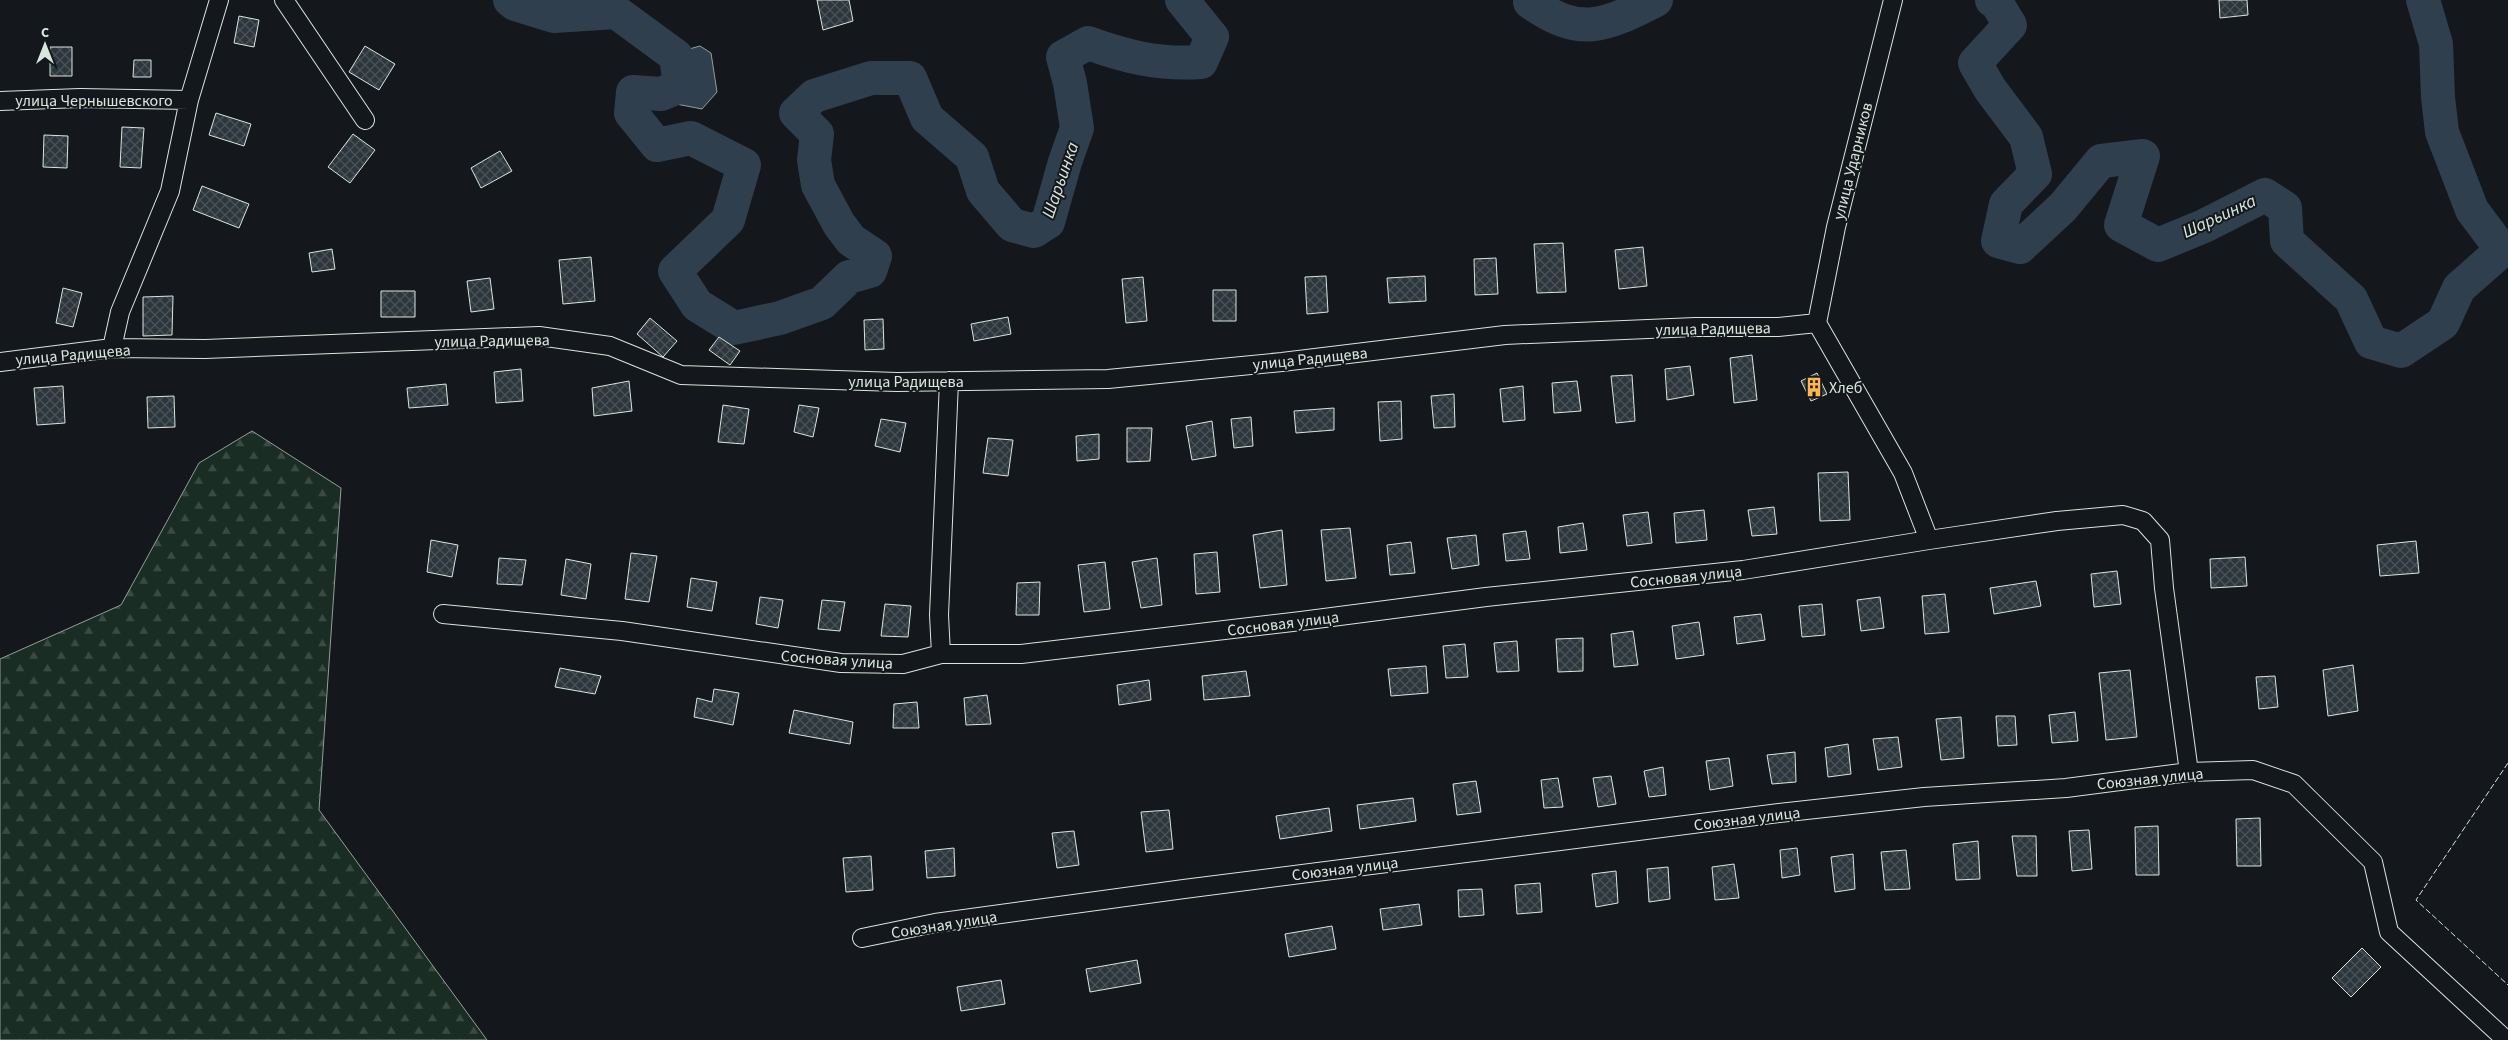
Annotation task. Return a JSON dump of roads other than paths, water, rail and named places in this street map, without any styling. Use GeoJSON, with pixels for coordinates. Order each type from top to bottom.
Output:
{"type":"FeatureCollection","features":[{"type":"Feature","properties":{"kind":"street"},"geometry":{"type":"LineString","coordinates":[[112,348],[120,312],[170,191],[189,100],[219,0]]}},
{"type":"Feature","properties":{"kind":"street"},"geometry":{"type":"LineString","coordinates":[[284,0],[365,120]]}},
{"type":"Feature","properties":{"kind":"street","name":"улица Ударников"},"geometry":{"type":"LineString","coordinates":[[1817,323],[1836,227],[1893,0]]}},
{"type":"Feature","properties":{"kind":"street","name":"улица Чернышевского"},"geometry":{"type":"LineString","coordinates":[[0,101],[80,98],[189,100]]}},
{"type":"Feature","properties":{"kind":"street"},"geometry":{"type":"LineString","coordinates":[[1817,323],[1903,472],[1929,540]]}},
{"type":"Feature","properties":{"kind":"street","name":"улица Радищева"},"geometry":{"type":"LineString","coordinates":[[0,362],[112,348],[204,348],[539,336],[610,346],[681,375],[897,382],[1108,379],[1282,362],[1505,335],[1695,327],[1778,327],[1817,323]]}},
{"type":"Feature","properties":{"kind":"street"},"geometry":{"type":"LineString","coordinates":[[941,654],[939,616],[949,381]]}},
{"type":"Feature","properties":{"kind":"street","name":"Сосновая улица"},"geometry":{"type":"LineString","coordinates":[[443,614],[622,632],[841,663],[903,664],[941,654],[1021,654],[1486,597],[1743,570],[2057,521],[2123,515],[2144,521],[2160,540],[2164,588],[2189,772]]}},
{"type":"Feature","properties":{"kind":"street","name":"Союзная улица"},"geometry":{"type":"LineString","coordinates":[[862,938],[936,923],[1184,889],[1779,813],[1924,797],[2066,788],[2189,772],[2253,770],[2294,784],[2373,862],[2389,932],[2506,1040]]}},
{"type":"Feature","properties":{"kind":"water"},"geometry":{"type":"Polygon","coordinates":[[[700,46],[711,53],[717,92],[702,109],[666,102],[668,83],[680,86],[682,51],[700,46]]]}},
{"type":"Feature","properties":{"kind":"waterway","name":"Шарьинка"},"geometry":{"type":"LineString","coordinates":[[510,0],[515,4],[554,16],[616,12],[676,56],[680,86],[661,94],[633,92],[631,113],[657,145],[691,138],[744,165],[728,220],[675,271],[697,305],[734,328],[780,318],[822,303],[849,277],[870,271],[875,256],[851,240],[839,224],[818,185],[814,160],[817,134],[796,113],[814,96],[871,78],[910,78],[927,118],[972,157],[983,191],[1012,225],[1034,231],[1048,222],[1077,128],[1070,83],[1063,57],[1088,43],[1143,59],[1186,63],[1201,62],[1212,37],[1182,0]]}},
{"type":"Feature","properties":{"kind":"waterway","name":"Шарьинка"},"geometry":{"type":"LineString","coordinates":[[1531,0],[1530,2],[1548,13],[1564,21],[1578,24],[1607,22],[1656,0]]}},
{"type":"Feature","properties":{"kind":"waterway","name":"Шарьинка"},"geometry":{"type":"LineString","coordinates":[[1992,0],[1996,2],[2010,25],[1975,63],[1990,89],[2026,137],[2035,174],[2006,204],[1998,241],[2020,247],[2063,207],[2101,161],[2143,156],[2121,225],[2158,245],[2204,226],[2265,195],[2285,208],[2287,241],[2351,299],[2371,342],[2401,351],[2443,323],[2459,288],[2502,250],[2472,210],[2442,132],[2438,97],[2436,44],[2423,0]]}},
{"type":"Feature","properties":{"kind":"place","name":"Хлеб"},"geometry":{"type":"Point","coordinates":[1814,387]}}]}
